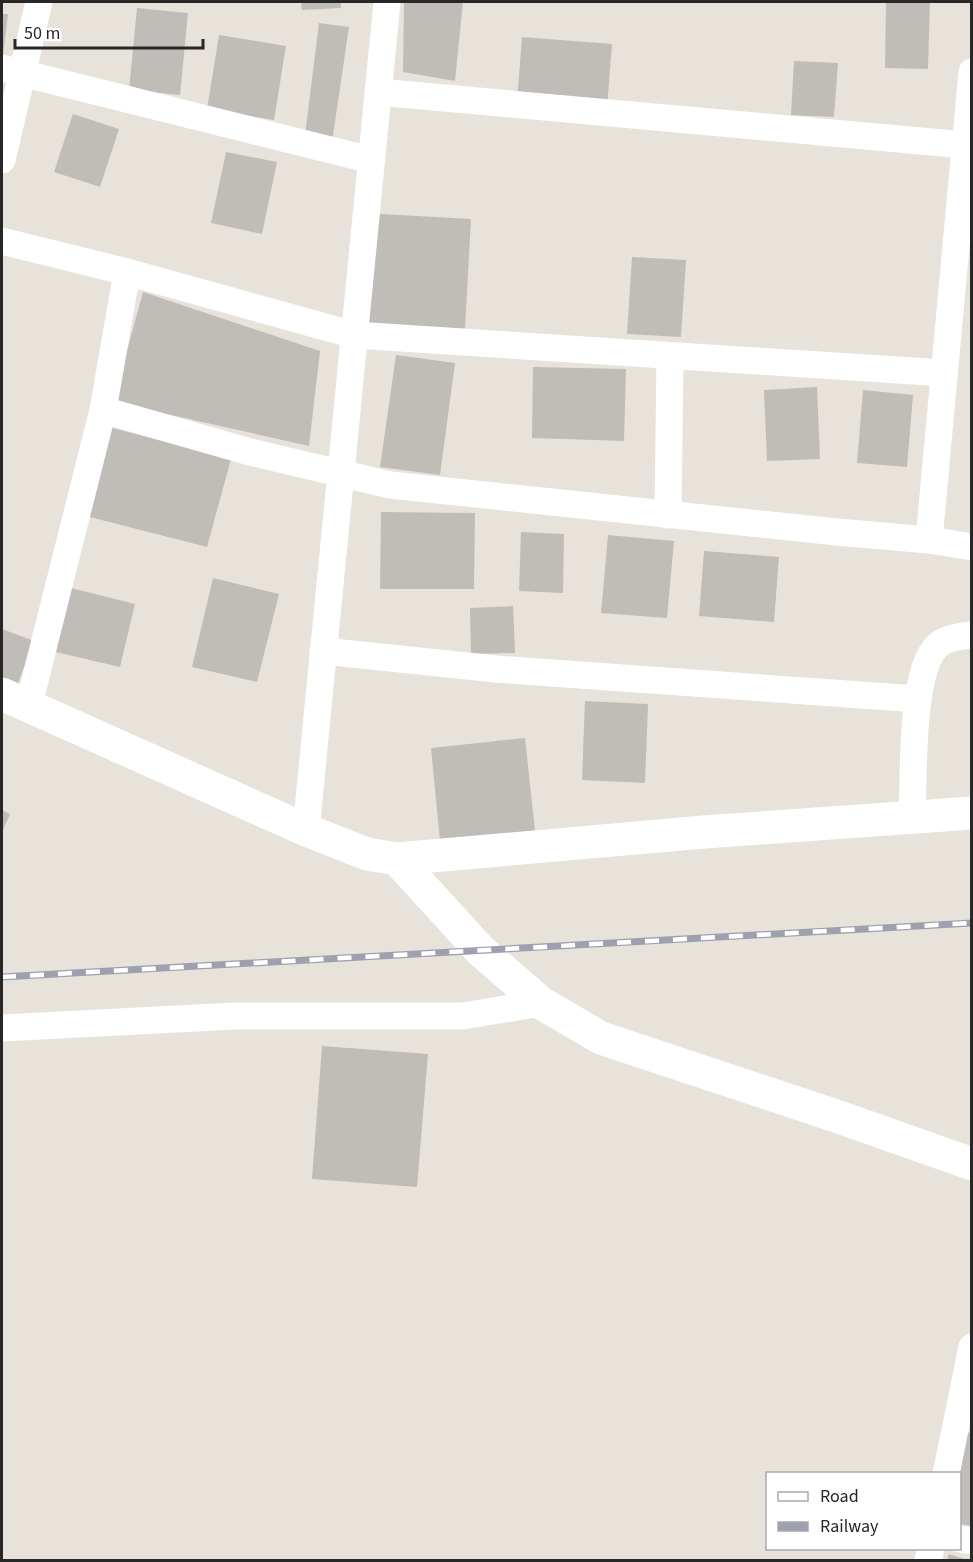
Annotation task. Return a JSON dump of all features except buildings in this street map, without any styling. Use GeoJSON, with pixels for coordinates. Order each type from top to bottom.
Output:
{"type":"FeatureCollection","features":[{"type":"Feature","properties":{"kind":"street"},"geometry":{"type":"LineString","coordinates":[[2,160],[12,70],[39,2]]}},
{"type":"Feature","properties":{"kind":"street"},"geometry":{"type":"LineString","coordinates":[[306,830],[387,2]]}},
{"type":"Feature","properties":{"kind":"street"},"geometry":{"type":"LineString","coordinates":[[12,70],[371,160]]}},
{"type":"Feature","properties":{"kind":"street"},"geometry":{"type":"LineString","coordinates":[[929,540],[972,72]]}},
{"type":"Feature","properties":{"kind":"street"},"geometry":{"type":"LineString","coordinates":[[378,92],[965,145]]}},
{"type":"Feature","properties":{"kind":"street"},"geometry":{"type":"LineString","coordinates":[[2,241],[127,272],[354,335],[944,373]]}},
{"type":"Feature","properties":{"kind":"street"},"geometry":{"type":"LineString","coordinates":[[127,272],[103,410],[15,699],[306,830],[367,854],[397,859],[972,813]]}},
{"type":"Feature","properties":{"kind":"street"},"geometry":{"type":"LineString","coordinates":[[668,515],[670,356]]}},
{"type":"Feature","properties":{"kind":"street"},"geometry":{"type":"LineString","coordinates":[[103,410],[250,452],[390,485],[929,540],[972,547]]}},
{"type":"Feature","properties":{"kind":"street"},"geometry":{"type":"LineString","coordinates":[[912,817],[918,699],[925,662],[938,644],[959,636],[972,635]]}},
{"type":"Feature","properties":{"kind":"street"},"geometry":{"type":"LineString","coordinates":[[323,651],[496,669],[918,699]]}},
{"type":"Feature","properties":{"kind":"street"},"geometry":{"type":"LineString","coordinates":[[397,859],[482,951],[541,1003],[601,1038],[972,1164]]}},
{"type":"Feature","properties":{"kind":"street"},"geometry":{"type":"LineString","coordinates":[[2,1028],[235,1016],[463,1016],[541,1003]]}},
{"type":"Feature","properties":{"kind":"street"},"geometry":{"type":"LineString","coordinates":[[946,1472],[968,1380],[972,1347]]}},
{"type":"Feature","properties":{"kind":"railway"},"geometry":{"type":"LineString","coordinates":[[2,977],[972,923]]}}]}
